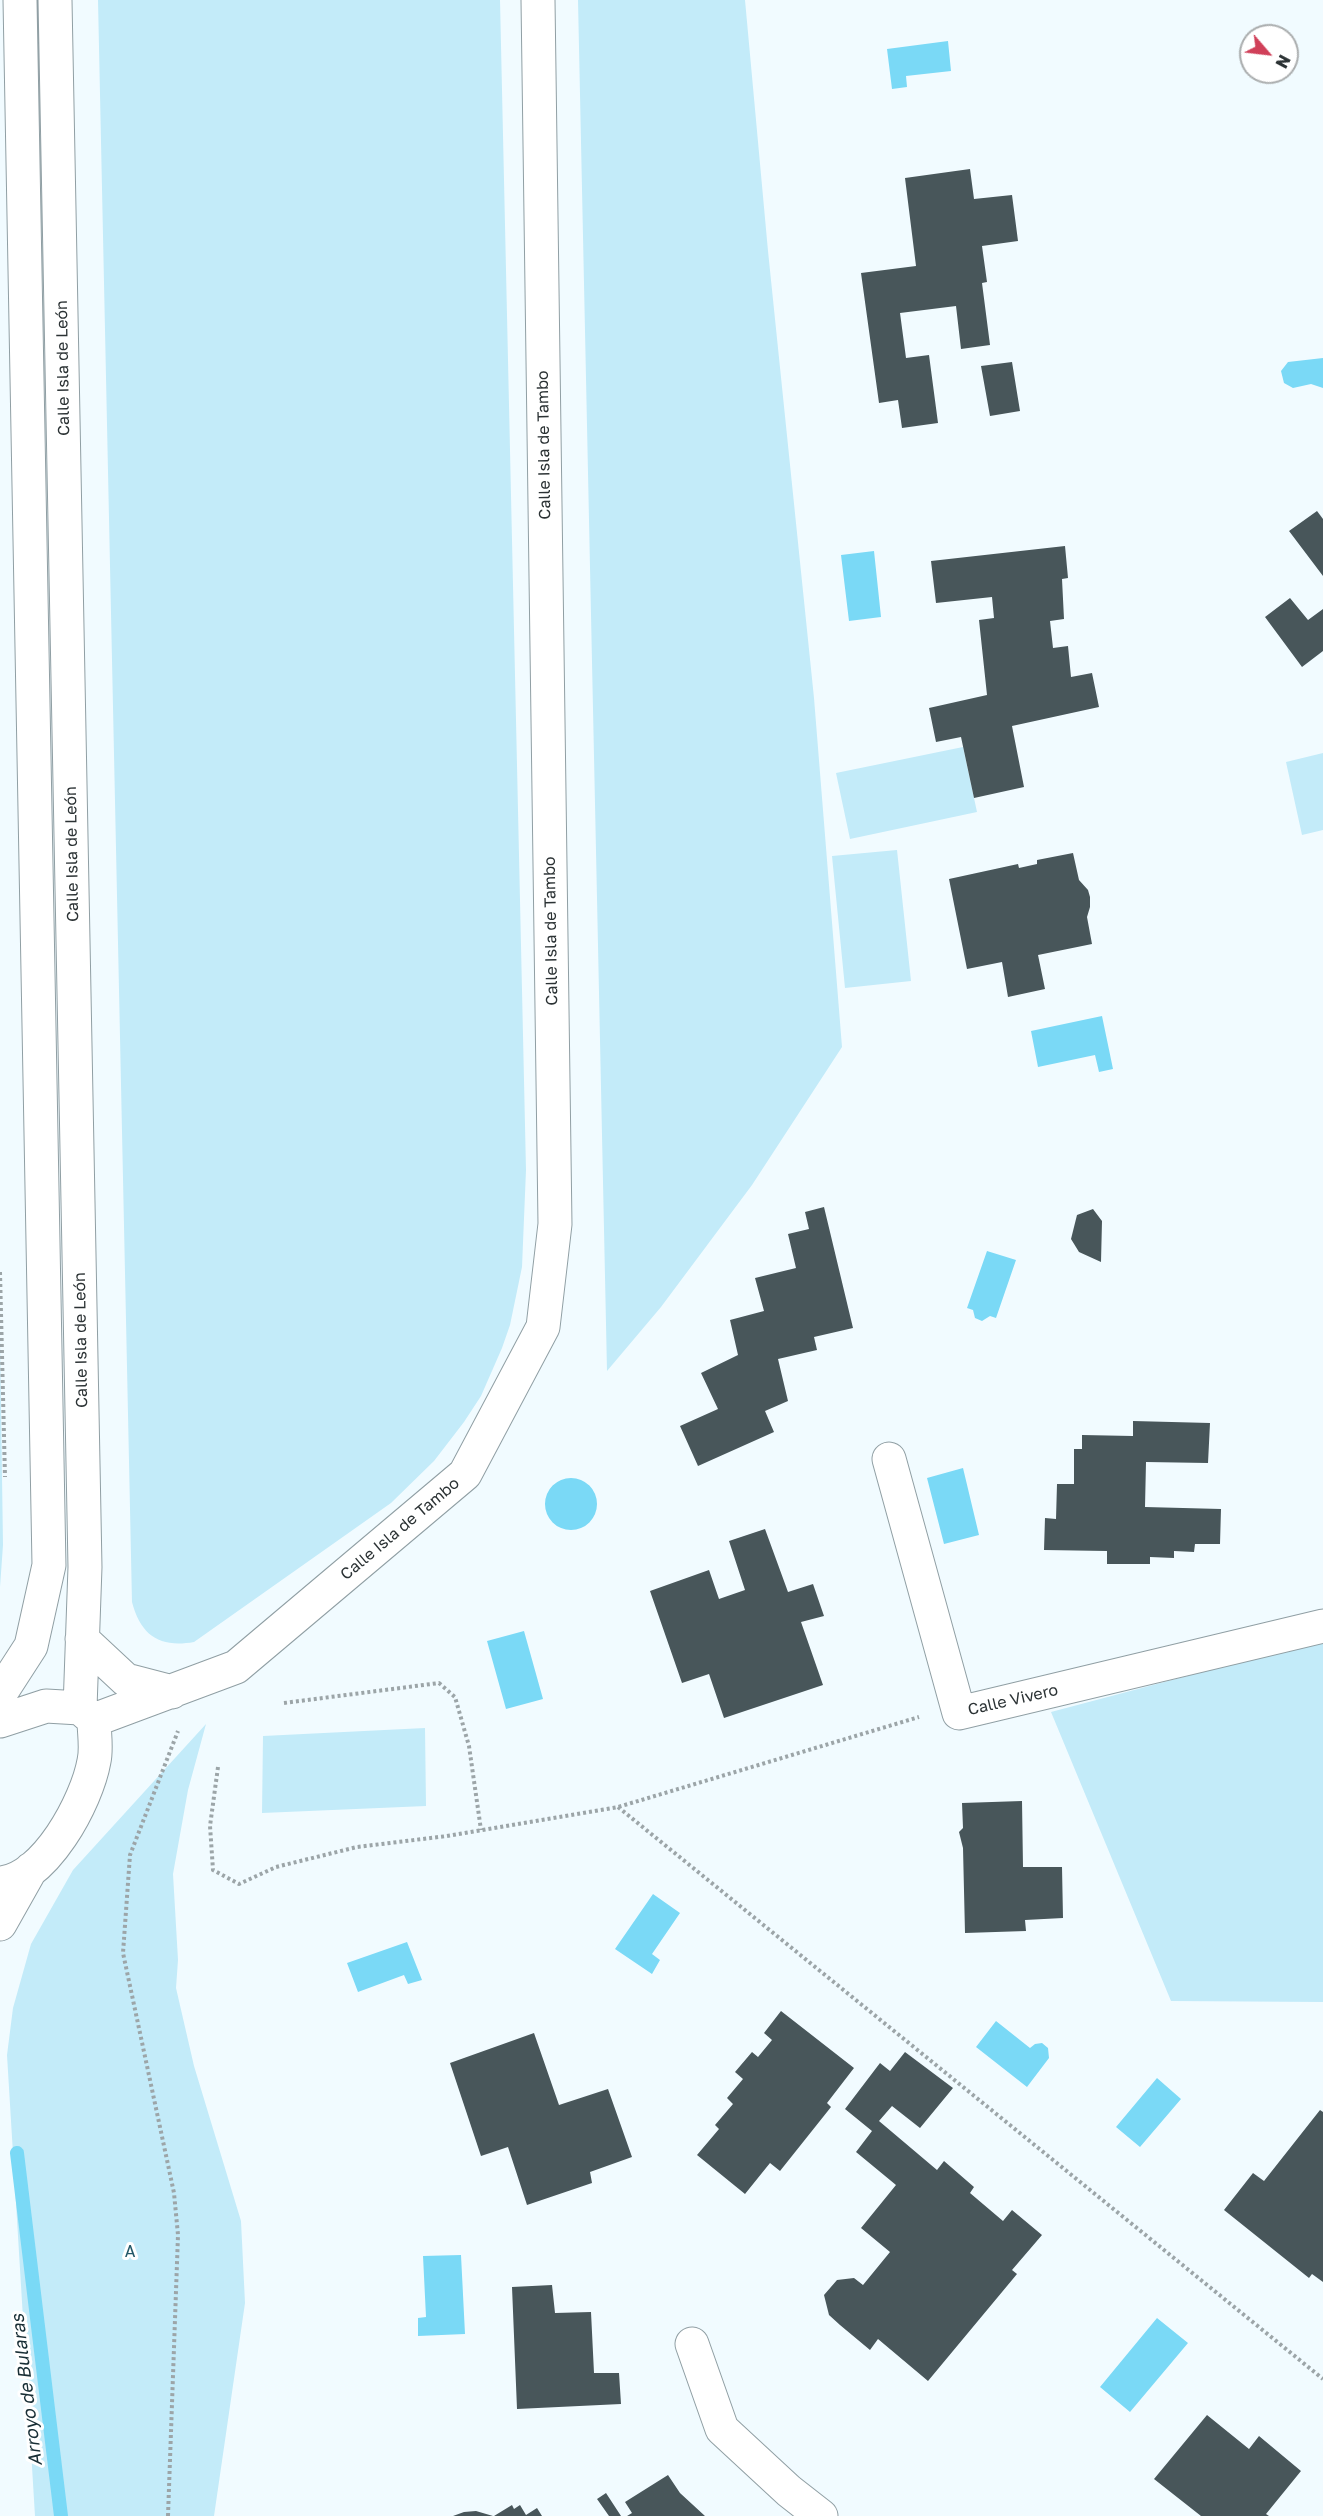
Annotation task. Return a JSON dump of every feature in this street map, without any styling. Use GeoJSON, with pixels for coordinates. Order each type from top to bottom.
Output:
{"type":"FeatureCollection","features":[{"type":"Feature","properties":{"kind":"street"},"geometry":{"type":"LineString","coordinates":[[0,1694],[31,1646],[49,1565],[11,133],[20,0]]}},
{"type":"Feature","properties":{"kind":"street","name":"Calle Isla de León"},"geometry":{"type":"LineString","coordinates":[[0,1883],[10,1882],[31,1869],[61,1839],[82,1802],[95,1760],[87,1714],[82,1639],[84,1555],[55,0]]}},
{"type":"Feature","properties":{"kind":"street","name":"Calle Isla de Tambo"},"geometry":{"type":"LineString","coordinates":[[87,1714],[172,1692],[236,1667],[465,1474],[543,1327],[555,1224],[538,0]]}},
{"type":"Feature","properties":{"kind":"street","name":"Calle Vivero"},"geometry":{"type":"LineString","coordinates":[[889,1459],[959,1713],[1323,1626]]}},
{"type":"Feature","properties":{"kind":"street"},"geometry":{"type":"LineString","coordinates":[[82,1639],[126,1680],[172,1692]]}},
{"type":"Feature","properties":{"kind":"street"},"geometry":{"type":"LineString","coordinates":[[0,1721],[46,1706],[87,1714]]}},
{"type":"Feature","properties":{"kind":"street","name":"Calle Isla de León"},"geometry":{"type":"LineString","coordinates":[[0,1924],[31,1869]]}},
{"type":"Feature","properties":{"kind":"street"},"geometry":{"type":"LineString","coordinates":[[692,2344],[722,2428],[789,2491],[821,2516]]}},
{"type":"Feature","properties":{"kind":"path"},"geometry":{"type":"LineString","coordinates":[[0,1272],[5,1480]]}},
{"type":"Feature","properties":{"kind":"path"},"geometry":{"type":"LineString","coordinates":[[284,1703],[439,1683],[455,1697],[469,1746],[481,1830]]}},
{"type":"Feature","properties":{"kind":"path"},"geometry":{"type":"LineString","coordinates":[[168,2516],[178,2235],[174,2193],[123,1953],[130,1855],[181,1723],[172,1692]]}},
{"type":"Feature","properties":{"kind":"path"},"geometry":{"type":"LineString","coordinates":[[218,1767],[210,1826],[213,1870],[239,1884],[276,1867],[357,1847],[447,1836],[618,1807],[957,1706]]}},
{"type":"Feature","properties":{"kind":"path"},"geometry":{"type":"LineString","coordinates":[[618,1807],[1323,2379]]}},
{"type":"Feature","properties":{"kind":"green space"},"geometry":{"type":"Polygon","coordinates":[[[98,0],[500,0],[526,1170],[522,1267],[510,1325],[481,1396],[434,1461],[391,1503],[194,1642],[182,1643],[171,1643],[154,1637],[141,1623],[132,1602],[98,0]]]}},
{"type":"Feature","properties":{"kind":"green space"},"geometry":{"type":"Polygon","coordinates":[[[578,0],[745,0],[768,251],[814,698],[842,1047],[752,1185],[661,1307],[607,1371],[578,0]]]}},
{"type":"Feature","properties":{"kind":"green space"},"geometry":{"type":"Polygon","coordinates":[[[963,747],[977,812],[850,839],[836,773],[963,747]]]}},
{"type":"Feature","properties":{"kind":"green space"},"geometry":{"type":"Polygon","coordinates":[[[1323,753],[1323,830],[1302,835],[1286,762],[1323,753]]]}},
{"type":"Feature","properties":{"kind":"green space"},"geometry":{"type":"Polygon","coordinates":[[[897,850],[911,981],[845,988],[832,856],[897,850]]]}},
{"type":"Feature","properties":{"kind":"green space"},"geometry":{"type":"Polygon","coordinates":[[[0,1338],[3,1545],[0,1587],[0,1338]]]}},
{"type":"Feature","properties":{"kind":"green space"},"geometry":{"type":"Polygon","coordinates":[[[1323,1640],[1323,2002],[1171,2001],[1051,1712],[1323,1640]]]}},
{"type":"Feature","properties":{"kind":"green space","name":"A"},"geometry":{"type":"Polygon","coordinates":[[[206,1724],[188,1790],[173,1874],[178,1960],[176,1988],[194,2066],[241,2221],[245,2303],[214,2516],[35,2516],[7,2055],[13,2008],[31,1944],[73,1870],[206,1724]]]}},
{"type":"Feature","properties":{"kind":"green space"},"geometry":{"type":"Polygon","coordinates":[[[425,1728],[426,1806],[262,1813],[263,1736],[425,1728]]]}},
{"type":"Feature","properties":{"kind":"water"},"geometry":{"type":"Polygon","coordinates":[[[948,41],[951,71],[906,76],[907,87],[892,89],[887,49],[948,41]]]}},
{"type":"Feature","properties":{"kind":"water"},"geometry":{"type":"Polygon","coordinates":[[[1323,358],[1323,388],[1311,384],[1293,388],[1284,383],[1281,371],[1288,362],[1323,358]]]}},
{"type":"Feature","properties":{"kind":"water"},"geometry":{"type":"Polygon","coordinates":[[[874,551],[881,617],[849,621],[841,555],[874,551]]]}},
{"type":"Feature","properties":{"kind":"water"},"geometry":{"type":"Polygon","coordinates":[[[1102,1016],[1113,1069],[1099,1072],[1095,1055],[1038,1067],[1031,1031],[1102,1016]]]}},
{"type":"Feature","properties":{"kind":"water"},"geometry":{"type":"Polygon","coordinates":[[[987,1251],[1016,1260],[996,1318],[990,1316],[982,1321],[975,1318],[973,1310],[967,1308],[987,1251]]]}},
{"type":"Feature","properties":{"kind":"water"},"geometry":{"type":"Polygon","coordinates":[[[963,1468],[979,1535],[944,1544],[927,1478],[963,1468]]]}},
{"type":"Feature","properties":{"kind":"water"},"geometry":{"type":"Polygon","coordinates":[[[566,1478],[576,1478],[590,1485],[597,1504],[590,1523],[576,1530],[566,1530],[556,1526],[549,1519],[545,1509],[545,1499],[549,1489],[556,1482],[566,1478]]]}},
{"type":"Feature","properties":{"kind":"water"},"geometry":{"type":"Polygon","coordinates":[[[524,1631],[543,1699],[506,1709],[487,1641],[524,1631]]]}},
{"type":"Feature","properties":{"kind":"water"},"geometry":{"type":"Polygon","coordinates":[[[653,1894],[680,1913],[652,1954],[660,1960],[652,1974],[615,1949],[653,1894]]]}},
{"type":"Feature","properties":{"kind":"water"},"geometry":{"type":"Polygon","coordinates":[[[407,1942],[422,1980],[408,1984],[404,1975],[358,1992],[347,1963],[407,1942]]]}},
{"type":"Feature","properties":{"kind":"water"},"geometry":{"type":"Polygon","coordinates":[[[996,2021],[1030,2048],[1042,2043],[1048,2048],[1049,2058],[1027,2087],[976,2047],[996,2021]]]}},
{"type":"Feature","properties":{"kind":"water"},"geometry":{"type":"Polygon","coordinates":[[[1157,2078],[1181,2099],[1140,2147],[1116,2127],[1157,2078]]]}},
{"type":"Feature","properties":{"kind":"water"},"geometry":{"type":"Polygon","coordinates":[[[461,2255],[465,2334],[418,2336],[418,2318],[426,2317],[423,2256],[461,2255]]]}},
{"type":"Feature","properties":{"kind":"water"},"geometry":{"type":"Polygon","coordinates":[[[1157,2318],[1188,2343],[1130,2412],[1100,2387],[1157,2318]]]}},
{"type":"Feature","properties":{"kind":"building"},"geometry":{"type":"Polygon","coordinates":[[[970,169],[974,199],[1012,195],[1018,241],[982,246],[987,282],[982,283],[990,345],[961,349],[956,306],[900,313],[906,358],[929,355],[938,423],[902,428],[898,400],[879,403],[861,273],[916,266],[905,178],[970,169]]]}},
{"type":"Feature","properties":{"kind":"building"},"geometry":{"type":"Polygon","coordinates":[[[1012,362],[1020,411],[990,416],[981,366],[1012,362]]]}},
{"type":"Feature","properties":{"kind":"building"},"geometry":{"type":"Polygon","coordinates":[[[1317,511],[1323,519],[1323,576],[1289,531],[1317,511]]]}},
{"type":"Feature","properties":{"kind":"building"},"geometry":{"type":"Polygon","coordinates":[[[1065,546],[1068,578],[1062,579],[1064,619],[1050,621],[1053,648],[1068,646],[1071,677],[1092,673],[1099,707],[1012,726],[1024,787],[974,798],[961,737],[936,742],[929,708],[987,695],[979,620],[994,618],[992,597],[936,603],[931,561],[1065,546]]]}},
{"type":"Feature","properties":{"kind":"building"},"geometry":{"type":"Polygon","coordinates":[[[1290,598],[1308,620],[1323,609],[1323,651],[1302,667],[1265,617],[1290,598]]]}},
{"type":"Feature","properties":{"kind":"building"},"geometry":{"type":"Polygon","coordinates":[[[1073,853],[1079,880],[1088,890],[1090,897],[1087,917],[1092,944],[1038,955],[1045,989],[1008,997],[1002,962],[967,969],[949,879],[1018,864],[1019,868],[1037,864],[1037,860],[1073,853]]]}},
{"type":"Feature","properties":{"kind":"building"},"geometry":{"type":"Polygon","coordinates":[[[824,1207],[853,1328],[814,1337],[817,1350],[778,1359],[788,1401],[765,1411],[774,1432],[698,1466],[680,1426],[718,1409],[701,1373],[738,1355],[730,1320],[764,1311],[755,1278],[796,1268],[788,1234],[809,1229],[805,1212],[824,1207]]]}},
{"type":"Feature","properties":{"kind":"building"},"geometry":{"type":"Polygon","coordinates":[[[1093,1209],[1102,1221],[1101,1262],[1079,1252],[1071,1239],[1077,1215],[1093,1209]]]}},
{"type":"Feature","properties":{"kind":"building"},"geometry":{"type":"Polygon","coordinates":[[[1133,1421],[1210,1423],[1208,1463],[1146,1462],[1145,1507],[1221,1509],[1220,1544],[1195,1544],[1194,1552],[1174,1551],[1174,1558],[1150,1557],[1150,1564],[1107,1564],[1107,1551],[1044,1550],[1045,1518],[1056,1519],[1057,1484],[1074,1484],[1074,1449],[1082,1449],[1082,1435],[1133,1436],[1133,1421]]]}},
{"type":"Feature","properties":{"kind":"building"},"geometry":{"type":"Polygon","coordinates":[[[765,1529],[788,1592],[813,1584],[824,1616],[801,1622],[823,1685],[724,1718],[709,1674],[682,1683],[650,1591],[709,1570],[719,1599],[745,1590],[729,1541],[765,1529]]]}},
{"type":"Feature","properties":{"kind":"building"},"geometry":{"type":"Polygon","coordinates":[[[1022,1801],[1023,1867],[1062,1867],[1063,1918],[1025,1920],[1026,1931],[965,1933],[963,1848],[959,1832],[963,1828],[962,1803],[1022,1801]]]}},
{"type":"Feature","properties":{"kind":"building"},"geometry":{"type":"Polygon","coordinates":[[[781,2011],[854,2068],[827,2103],[831,2107],[780,2171],[770,2163],[745,2194],[697,2155],[719,2129],[715,2125],[733,2104],[727,2098],[743,2079],[735,2072],[752,2052],[758,2057],[772,2040],[764,2033],[781,2011]]]}},
{"type":"Feature","properties":{"kind":"building"},"geometry":{"type":"Polygon","coordinates":[[[534,2033],[559,2105],[608,2089],[632,2157],[590,2172],[592,2183],[527,2205],[508,2147],[481,2156],[450,2063],[534,2033]]]}},
{"type":"Feature","properties":{"kind":"building"},"geometry":{"type":"Polygon","coordinates":[[[905,2052],[953,2088],[920,2128],[892,2106],[879,2121],[937,2170],[944,2161],[974,2187],[970,2193],[1003,2221],[1012,2210],[1042,2235],[1012,2270],[1017,2274],[928,2381],[878,2339],[870,2350],[829,2315],[824,2295],[837,2280],[854,2278],[863,2285],[890,2252],[861,2228],[896,2185],[856,2152],[872,2131],[845,2109],[880,2063],[890,2071],[905,2052]]]}},
{"type":"Feature","properties":{"kind":"building"},"geometry":{"type":"Polygon","coordinates":[[[1320,2110],[1323,2112],[1323,2282],[1312,2274],[1309,2278],[1224,2210],[1253,2173],[1264,2181],[1320,2110]]]}},
{"type":"Feature","properties":{"kind":"building"},"geometry":{"type":"Polygon","coordinates":[[[552,2285],[555,2313],[591,2312],[594,2373],[619,2373],[621,2404],[517,2409],[512,2287],[552,2285]]]}},
{"type":"Feature","properties":{"kind":"building"},"geometry":{"type":"Polygon","coordinates":[[[1207,2415],[1249,2449],[1259,2436],[1301,2471],[1266,2514],[1269,2516],[1201,2516],[1154,2479],[1207,2415]]]}},
{"type":"Feature","properties":{"kind":"building"},"geometry":{"type":"Polygon","coordinates":[[[668,2475],[680,2493],[705,2516],[627,2516],[632,2513],[625,2502],[668,2475]]]}},
{"type":"Feature","properties":{"kind":"building"},"geometry":{"type":"Polygon","coordinates":[[[606,2493],[621,2516],[609,2516],[597,2499],[606,2493]]]}},
{"type":"Feature","properties":{"kind":"building"},"geometry":{"type":"Polygon","coordinates":[[[512,2505],[514,2509],[520,2505],[526,2515],[537,2508],[542,2516],[494,2516],[512,2505]]]}},
{"type":"Feature","properties":{"kind":"building"},"geometry":{"type":"Polygon","coordinates":[[[476,2511],[493,2516],[453,2516],[464,2512],[476,2511]]]}},
{"type":"Feature","properties":{"kind":"waterway","name":"Arroyo de Bularas"},"geometry":{"type":"LineString","coordinates":[[17,2153],[61,2516]]}}]}
